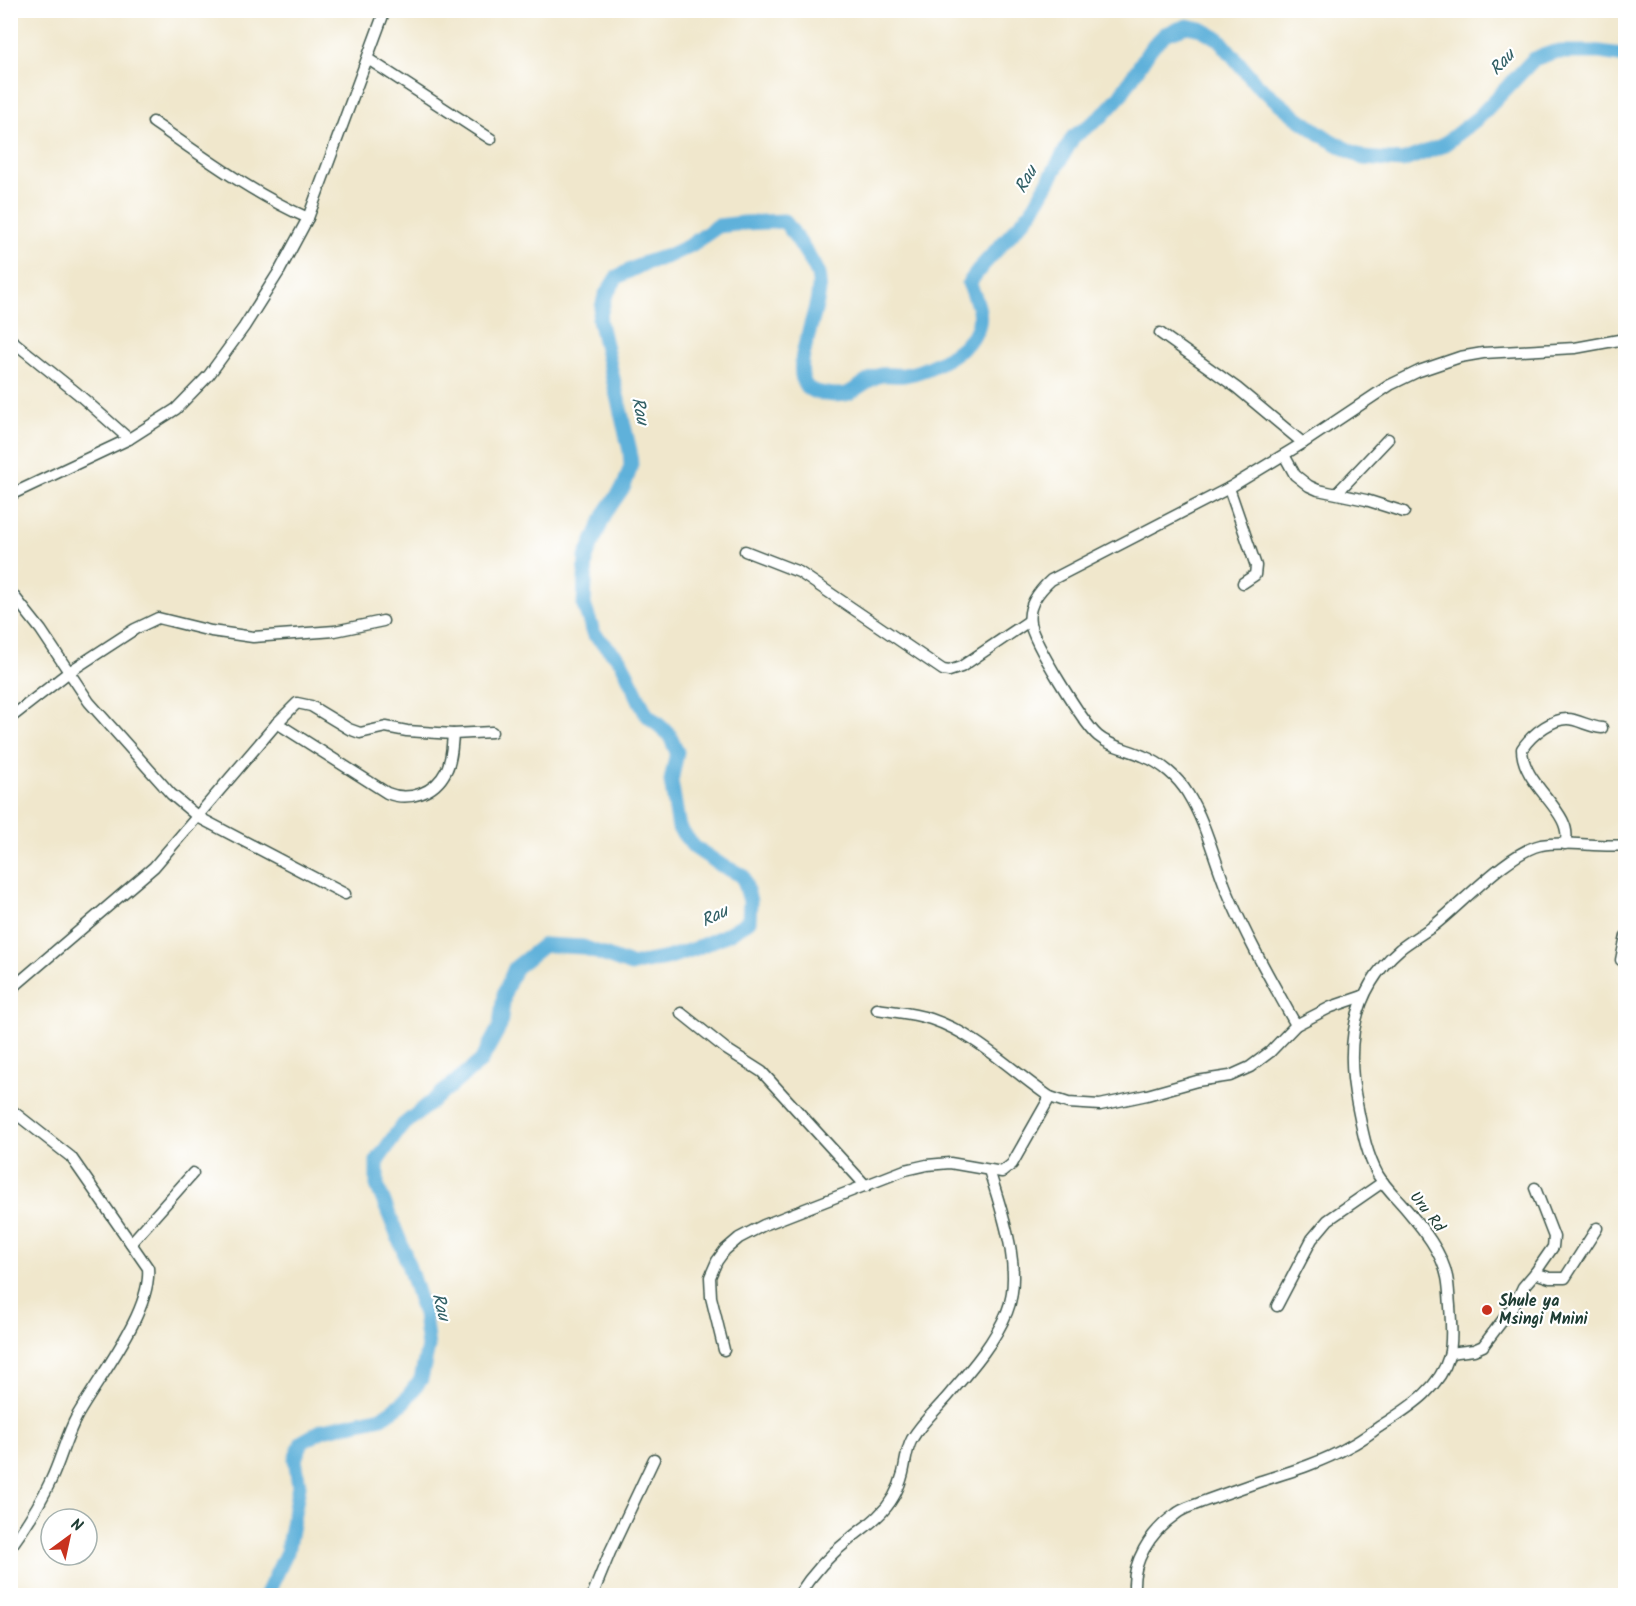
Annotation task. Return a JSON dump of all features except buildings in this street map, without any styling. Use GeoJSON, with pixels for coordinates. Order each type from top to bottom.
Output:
{"type":"FeatureCollection","features":[{"type":"Feature","properties":{"kind":"street"},"geometry":{"type":"LineString","coordinates":[[10,495],[129,439],[176,409],[208,375],[244,327],[309,218],[385,10]]}},
{"type":"Feature","properties":{"kind":"street"},"geometry":{"type":"LineString","coordinates":[[368,59],[491,139]]}},
{"type":"Feature","properties":{"kind":"street"},"geometry":{"type":"LineString","coordinates":[[153,122],[243,184],[309,218]]}},
{"type":"Feature","properties":{"kind":"street"},"geometry":{"type":"LineString","coordinates":[[1160,333],[1237,387],[1303,443]]}},
{"type":"Feature","properties":{"kind":"street"},"geometry":{"type":"LineString","coordinates":[[1296,1026],[1228,893],[1188,793],[1162,766],[1146,756],[1108,744],[1096,735],[1077,709],[1041,650],[1029,621],[1033,602],[1040,590],[1051,579],[1229,488],[1303,443],[1390,385],[1438,363],[1483,353],[1575,348],[1626,337]]}},
{"type":"Feature","properties":{"kind":"street"},"geometry":{"type":"LineString","coordinates":[[10,339],[129,439]]}},
{"type":"Feature","properties":{"kind":"street"},"geometry":{"type":"LineString","coordinates":[[1336,493],[1388,439]]}},
{"type":"Feature","properties":{"kind":"street"},"geometry":{"type":"LineString","coordinates":[[1284,455],[1300,480],[1318,490],[1404,512]]}},
{"type":"Feature","properties":{"kind":"street"},"geometry":{"type":"LineString","coordinates":[[1229,488],[1256,571],[1255,575],[1243,583]]}},
{"type":"Feature","properties":{"kind":"street"},"geometry":{"type":"LineString","coordinates":[[746,551],[799,572],[943,670],[949,671],[961,667],[1029,621]]}},
{"type":"Feature","properties":{"kind":"street"},"geometry":{"type":"LineString","coordinates":[[10,591],[41,630],[89,702],[171,794],[198,817],[345,894]]}},
{"type":"Feature","properties":{"kind":"street"},"geometry":{"type":"LineString","coordinates":[[10,718],[69,672],[135,629],[158,618],[211,631],[254,637],[335,631],[383,621]]}},
{"type":"Feature","properties":{"kind":"street"},"geometry":{"type":"LineString","coordinates":[[10,990],[154,867],[294,704],[311,706],[349,729],[360,733],[386,727],[406,731],[453,734],[492,732]]}},
{"type":"Feature","properties":{"kind":"street"},"geometry":{"type":"LineString","coordinates":[[1564,844],[1567,837],[1565,824],[1527,772],[1522,758],[1522,749],[1533,736],[1552,723],[1564,719],[1572,719],[1591,727],[1602,728]]}},
{"type":"Feature","properties":{"kind":"street"},"geometry":{"type":"LineString","coordinates":[[277,723],[387,793],[398,797],[426,793],[440,781],[447,770],[453,734]]}},
{"type":"Feature","properties":{"kind":"street","name":"Uru Rd"},"geometry":{"type":"LineString","coordinates":[[1135,1596],[1136,1566],[1156,1531],[1177,1512],[1350,1447],[1414,1404],[1440,1375],[1450,1353],[1452,1328],[1447,1278],[1442,1262],[1421,1228],[1383,1182],[1368,1154],[1353,1088],[1353,1025],[1363,996],[1381,968],[1400,949],[1434,925],[1504,866],[1534,847],[1564,844],[1611,847],[1626,845]]}},
{"type":"Feature","properties":{"kind":"street"},"geometry":{"type":"LineString","coordinates":[[1621,960],[1626,936]]}},
{"type":"Feature","properties":{"kind":"street"},"geometry":{"type":"LineString","coordinates":[[877,1009],[932,1020],[954,1029],[1050,1097],[1068,1103],[1100,1105],[1197,1081],[1230,1076],[1257,1062],[1296,1026],[1331,1007],[1363,996]]}},
{"type":"Feature","properties":{"kind":"street"},"geometry":{"type":"LineString","coordinates":[[681,1013],[726,1049],[762,1072],[866,1186]]}},
{"type":"Feature","properties":{"kind":"street"},"geometry":{"type":"LineString","coordinates":[[724,1350],[711,1297],[711,1277],[717,1261],[725,1250],[740,1238],[764,1225],[905,1170],[950,1163],[1002,1172],[1012,1164],[1050,1097]]}},
{"type":"Feature","properties":{"kind":"street"},"geometry":{"type":"LineString","coordinates":[[10,1109],[71,1157],[148,1268],[149,1281],[138,1316],[77,1417],[52,1480],[35,1513],[10,1548]]}},
{"type":"Feature","properties":{"kind":"street"},"geometry":{"type":"LineString","coordinates":[[798,1596],[808,1580],[828,1558],[879,1516],[889,1503],[897,1491],[906,1452],[912,1439],[996,1335],[1008,1310],[1012,1288],[1011,1256],[1003,1216],[989,1170]]}},
{"type":"Feature","properties":{"kind":"street"},"geometry":{"type":"LineString","coordinates":[[131,1243],[193,1173]]}},
{"type":"Feature","properties":{"kind":"street"},"geometry":{"type":"LineString","coordinates":[[1276,1306],[1312,1239],[1328,1221],[1383,1182]]}},
{"type":"Feature","properties":{"kind":"street"},"geometry":{"type":"LineString","coordinates":[[1450,1353],[1474,1350],[1483,1346],[1515,1304],[1522,1287],[1535,1273],[1554,1243],[1554,1237],[1535,1188]]}},
{"type":"Feature","properties":{"kind":"street"},"geometry":{"type":"LineString","coordinates":[[1535,1273],[1550,1278],[1565,1278],[1597,1228]]}},
{"type":"Feature","properties":{"kind":"street"},"geometry":{"type":"LineString","coordinates":[[592,1596],[654,1459]]}},
{"type":"Feature","properties":{"kind":"waterway","name":"Rau"},"geometry":{"type":"LineString","coordinates":[[266,1596],[287,1552],[299,1486],[295,1459],[302,1442],[323,1430],[382,1417],[403,1403],[421,1379],[428,1347],[424,1314],[403,1249],[377,1185],[377,1161],[401,1127],[481,1061],[500,1026],[504,994],[515,968],[544,945],[583,947],[631,965],[667,958],[694,949],[728,934],[749,921],[750,901],[743,876],[694,847],[679,828],[671,781],[677,752],[669,734],[646,714],[621,661],[594,634],[584,605],[586,557],[606,512],[624,486],[631,466],[630,451],[599,319],[605,296],[617,277],[691,245],[718,226],[784,221],[818,275],[817,302],[804,348],[802,376],[809,389],[826,394],[845,394],[881,375],[904,375],[937,364],[968,342],[975,333],[980,318],[969,283],[1032,211],[1073,137],[1101,117],[1120,96],[1151,48],[1165,34],[1187,26],[1201,29],[1219,39],[1256,84],[1328,139],[1363,158],[1402,161],[1442,146],[1479,117],[1534,59],[1554,52],[1600,52],[1626,56]]}},
{"type":"Feature","properties":{"kind":"place","name":"Shule ya Msingi Mnini"},"geometry":{"type":"Point","coordinates":[1487,1310]}}]}
